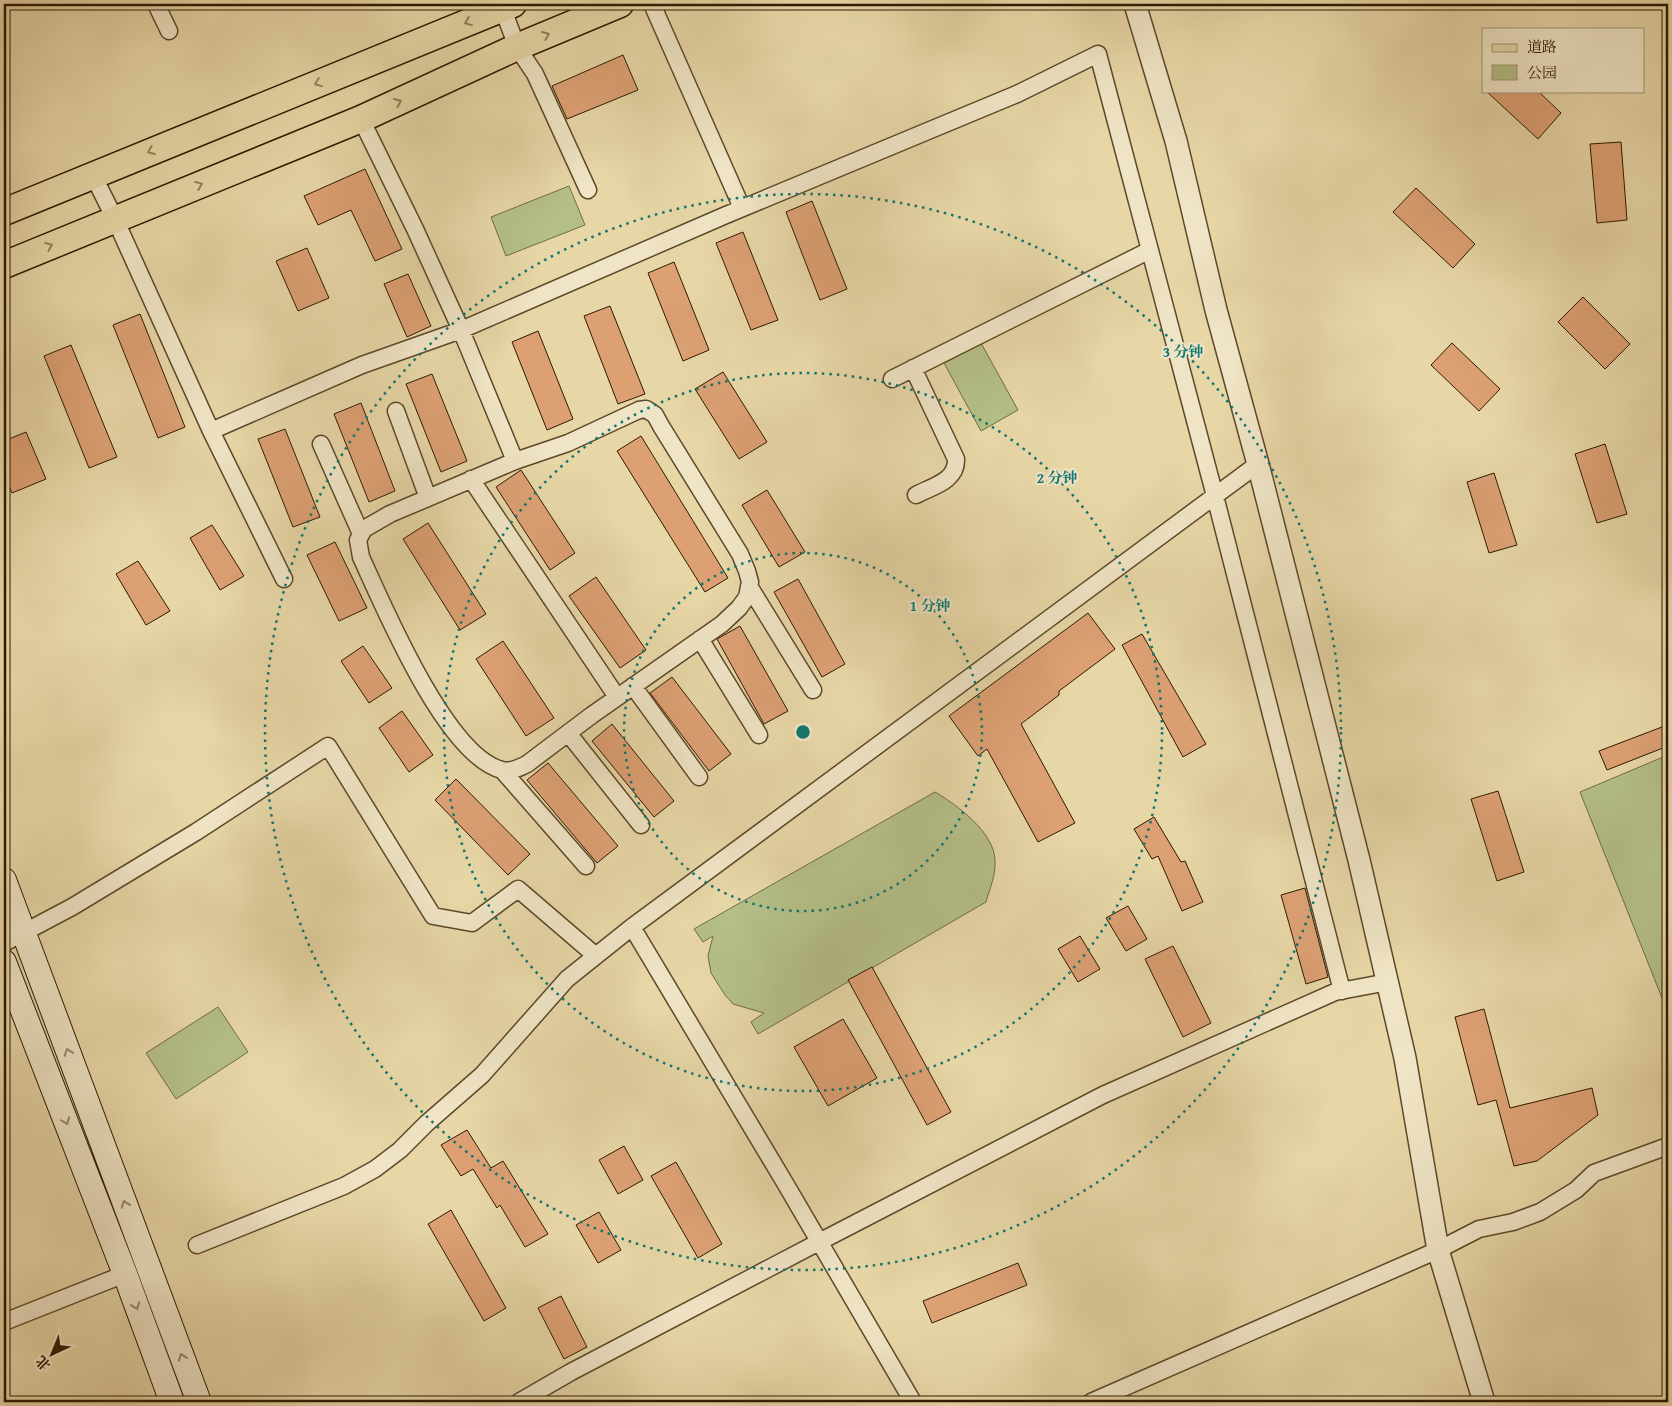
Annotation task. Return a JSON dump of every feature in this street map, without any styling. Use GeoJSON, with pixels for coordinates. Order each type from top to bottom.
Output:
{"type":"FeatureCollection","features":[{"type":"Feature","properties":{"kind":"main road"},"geometry":{"type":"LineString","coordinates":[[4,265],[361,119],[518,47],[620,4]]}},
{"type":"Feature","properties":{"kind":"main road"},"geometry":{"type":"LineString","coordinates":[[4,212],[505,5]]}},
{"type":"Feature","properties":{"kind":"main road"},"geometry":{"type":"LineString","coordinates":[[4,880],[14,938],[199,1402]]}},
{"type":"Feature","properties":{"kind":"main road"},"geometry":{"type":"LineString","coordinates":[[5,967],[125,1274],[172,1402]]}},
{"type":"Feature","properties":{"kind":"street"},"geometry":{"type":"LineString","coordinates":[[156,4],[169,31]]}},
{"type":"Feature","properties":{"kind":"street"},"geometry":{"type":"LineString","coordinates":[[652,4],[742,208]]}},
{"type":"Feature","properties":{"kind":"street"},"geometry":{"type":"LineString","coordinates":[[1135,4],[1176,141],[1216,310],[1258,464],[1359,860],[1405,1058],[1438,1250],[1484,1402]]}},
{"type":"Feature","properties":{"kind":"street"},"geometry":{"type":"LineString","coordinates":[[505,5],[518,47],[535,74],[588,190]]}},
{"type":"Feature","properties":{"kind":"street"},"geometry":{"type":"LineString","coordinates":[[211,431],[362,366],[461,330],[742,208],[1018,94],[1098,54],[1215,496],[1342,991]]}},
{"type":"Feature","properties":{"kind":"street"},"geometry":{"type":"LineString","coordinates":[[361,119],[415,229],[461,330],[515,461]]}},
{"type":"Feature","properties":{"kind":"street"},"geometry":{"type":"LineString","coordinates":[[93,175],[115,219],[211,431],[284,579]]}},
{"type":"Feature","properties":{"kind":"street"},"geometry":{"type":"LineString","coordinates":[[892,379],[1150,250]]}},
{"type":"Feature","properties":{"kind":"street"},"geometry":{"type":"LineString","coordinates":[[913,368],[956,459],[957,467],[953,474],[944,481],[916,495]]}},
{"type":"Feature","properties":{"kind":"street"},"geometry":{"type":"LineString","coordinates":[[502,770],[516,770],[527,764],[617,697],[722,624],[739,608],[747,597],[749,586],[747,571],[740,554],[655,415],[646,409],[639,410],[568,443],[515,461],[390,514],[364,529],[358,540],[361,557],[404,650],[446,721],[480,759],[502,770],[586,866]]}},
{"type":"Feature","properties":{"kind":"street"},"geometry":{"type":"LineString","coordinates":[[396,411],[428,498]]}},
{"type":"Feature","properties":{"kind":"street"},"geometry":{"type":"LineString","coordinates":[[321,444],[361,534]]}},
{"type":"Feature","properties":{"kind":"street"},"geometry":{"type":"LineString","coordinates":[[198,1245],[344,1186],[375,1169],[400,1150],[427,1122],[482,1075],[567,979],[632,927],[1258,464]]}},
{"type":"Feature","properties":{"kind":"street"},"geometry":{"type":"LineString","coordinates":[[471,479],[617,697]]}},
{"type":"Feature","properties":{"kind":"street"},"geometry":{"type":"LineString","coordinates":[[749,586],[813,690]]}},
{"type":"Feature","properties":{"kind":"street"},"geometry":{"type":"LineString","coordinates":[[700,639],[758,734]]}},
{"type":"Feature","properties":{"kind":"street"},"geometry":{"type":"LineString","coordinates":[[633,686],[699,777]]}},
{"type":"Feature","properties":{"kind":"street"},"geometry":{"type":"LineString","coordinates":[[568,733],[641,825]]}},
{"type":"Feature","properties":{"kind":"street"},"geometry":{"type":"LineString","coordinates":[[14,938],[72,907],[196,832],[328,746],[433,916],[472,923],[518,890],[596,956]]}},
{"type":"Feature","properties":{"kind":"street"},"geometry":{"type":"LineString","coordinates":[[632,927],[913,1402]]}},
{"type":"Feature","properties":{"kind":"street"},"geometry":{"type":"LineString","coordinates":[[519,1402],[571,1372],[1103,1095],[1335,992],[1388,982]]}},
{"type":"Feature","properties":{"kind":"street"},"geometry":{"type":"LineString","coordinates":[[1091,1402],[1438,1250],[1479,1229],[1513,1222],[1540,1212],[1576,1190],[1594,1173],[1668,1146]]}},
{"type":"Feature","properties":{"kind":"street"},"geometry":{"type":"LineString","coordinates":[[4,1322],[125,1274]]}},
{"type":"Feature","properties":{"kind":"green space"},"geometry":{"type":"Polygon","coordinates":[[[569,186],[585,225],[506,256],[491,217],[569,186]]]}},
{"type":"Feature","properties":{"kind":"green space"},"geometry":{"type":"Polygon","coordinates":[[[981,343],[1018,410],[981,431],[944,363],[981,343]]]}},
{"type":"Feature","properties":{"kind":"green space"},"geometry":{"type":"Polygon","coordinates":[[[1668,755],[1668,1013],[1580,792],[1668,755]]]}},
{"type":"Feature","properties":{"kind":"green space"},"geometry":{"type":"Polygon","coordinates":[[[935,792],[954,804],[973,820],[988,839],[993,850],[995,871],[986,902],[758,1034],[751,1022],[764,1013],[733,1004],[725,995],[711,973],[708,956],[713,936],[703,942],[694,929],[935,792]]]}},
{"type":"Feature","properties":{"kind":"green space"},"geometry":{"type":"Polygon","coordinates":[[[218,1007],[248,1052],[176,1099],[146,1053],[218,1007]]]}},
{"type":"Feature","properties":{"kind":"building"},"geometry":{"type":"Polygon","coordinates":[[[623,55],[638,90],[567,119],[552,86],[623,55]]]}},
{"type":"Feature","properties":{"kind":"building"},"geometry":{"type":"Polygon","coordinates":[[[1487,92],[1539,92],[1561,113],[1538,139],[1487,92]]]}},
{"type":"Feature","properties":{"kind":"building"},"geometry":{"type":"Polygon","coordinates":[[[1621,142],[1627,220],[1597,223],[1590,144],[1621,142]]]}},
{"type":"Feature","properties":{"kind":"building"},"geometry":{"type":"Polygon","coordinates":[[[365,169],[402,249],[375,261],[351,210],[318,225],[304,196],[365,169]]]}},
{"type":"Feature","properties":{"kind":"building"},"geometry":{"type":"Polygon","coordinates":[[[1416,188],[1475,244],[1453,268],[1393,212],[1416,188]]]}},
{"type":"Feature","properties":{"kind":"building"},"geometry":{"type":"Polygon","coordinates":[[[812,201],[847,289],[820,300],[786,212],[812,201]]]}},
{"type":"Feature","properties":{"kind":"building"},"geometry":{"type":"Polygon","coordinates":[[[743,232],[778,320],[751,330],[716,243],[743,232]]]}},
{"type":"Feature","properties":{"kind":"building"},"geometry":{"type":"Polygon","coordinates":[[[307,248],[329,298],[298,311],[276,261],[307,248]]]}},
{"type":"Feature","properties":{"kind":"building"},"geometry":{"type":"Polygon","coordinates":[[[674,262],[709,350],[683,361],[648,273],[674,262]]]}},
{"type":"Feature","properties":{"kind":"building"},"geometry":{"type":"Polygon","coordinates":[[[408,274],[431,326],[407,337],[384,284],[408,274]]]}},
{"type":"Feature","properties":{"kind":"building"},"geometry":{"type":"Polygon","coordinates":[[[1583,297],[1630,344],[1605,369],[1558,322],[1583,297]]]}},
{"type":"Feature","properties":{"kind":"building"},"geometry":{"type":"Polygon","coordinates":[[[610,306],[645,394],[618,404],[584,316],[610,306]]]}},
{"type":"Feature","properties":{"kind":"building"},"geometry":{"type":"Polygon","coordinates":[[[140,314],[185,427],[158,438],[113,325],[140,314]]]}},
{"type":"Feature","properties":{"kind":"building"},"geometry":{"type":"Polygon","coordinates":[[[538,331],[573,419],[547,430],[512,342],[538,331]]]}},
{"type":"Feature","properties":{"kind":"building"},"geometry":{"type":"Polygon","coordinates":[[[1452,343],[1500,389],[1479,411],[1431,365],[1452,343]]]}},
{"type":"Feature","properties":{"kind":"building"},"geometry":{"type":"Polygon","coordinates":[[[71,345],[117,457],[89,468],[44,356],[71,345]]]}},
{"type":"Feature","properties":{"kind":"building"},"geometry":{"type":"Polygon","coordinates":[[[723,372],[767,442],[739,459],[695,389],[723,372]]]}},
{"type":"Feature","properties":{"kind":"building"},"geometry":{"type":"Polygon","coordinates":[[[432,374],[467,461],[441,472],[406,384],[432,374]]]}},
{"type":"Feature","properties":{"kind":"building"},"geometry":{"type":"Polygon","coordinates":[[[361,403],[395,491],[369,502],[334,414],[361,403]]]}},
{"type":"Feature","properties":{"kind":"building"},"geometry":{"type":"Polygon","coordinates":[[[285,429],[320,517],[293,527],[258,439],[285,429]]]}},
{"type":"Feature","properties":{"kind":"building"},"geometry":{"type":"Polygon","coordinates":[[[26,432],[46,479],[12,493],[4,474],[4,441],[26,432]]]}},
{"type":"Feature","properties":{"kind":"building"},"geometry":{"type":"Polygon","coordinates":[[[641,436],[728,578],[705,592],[617,451],[641,436]]]}},
{"type":"Feature","properties":{"kind":"building"},"geometry":{"type":"Polygon","coordinates":[[[1605,444],[1627,514],[1597,523],[1575,454],[1605,444]]]}},
{"type":"Feature","properties":{"kind":"building"},"geometry":{"type":"Polygon","coordinates":[[[521,470],[575,553],[550,570],[496,487],[521,470]]]}},
{"type":"Feature","properties":{"kind":"building"},"geometry":{"type":"Polygon","coordinates":[[[1494,473],[1517,545],[1489,553],[1467,482],[1494,473]]]}},
{"type":"Feature","properties":{"kind":"building"},"geometry":{"type":"Polygon","coordinates":[[[767,490],[805,552],[779,567],[742,505],[767,490]]]}},
{"type":"Feature","properties":{"kind":"building"},"geometry":{"type":"Polygon","coordinates":[[[428,523],[486,614],[460,630],[403,539],[428,523]]]}},
{"type":"Feature","properties":{"kind":"building"},"geometry":{"type":"Polygon","coordinates":[[[212,525],[244,576],[220,590],[190,538],[212,525]]]}},
{"type":"Feature","properties":{"kind":"building"},"geometry":{"type":"Polygon","coordinates":[[[335,542],[367,608],[339,621],[307,555],[335,542]]]}},
{"type":"Feature","properties":{"kind":"building"},"geometry":{"type":"Polygon","coordinates":[[[138,561],[170,611],[146,625],[116,574],[138,561]]]}},
{"type":"Feature","properties":{"kind":"building"},"geometry":{"type":"Polygon","coordinates":[[[596,577],[646,650],[620,668],[569,596],[596,577]]]}},
{"type":"Feature","properties":{"kind":"building"},"geometry":{"type":"Polygon","coordinates":[[[798,579],[845,664],[822,677],[774,592],[798,579]]]}},
{"type":"Feature","properties":{"kind":"building"},"geometry":{"type":"Polygon","coordinates":[[[1088,613],[1115,649],[1059,691],[1059,695],[1021,724],[1075,823],[1038,842],[987,749],[978,756],[949,716],[1088,613]]]}},
{"type":"Feature","properties":{"kind":"building"},"geometry":{"type":"Polygon","coordinates":[[[740,626],[788,711],[764,724],[717,639],[740,626]]]}},
{"type":"Feature","properties":{"kind":"building"},"geometry":{"type":"Polygon","coordinates":[[[1142,634],[1206,744],[1183,757],[1122,645],[1142,634]]]}},
{"type":"Feature","properties":{"kind":"building"},"geometry":{"type":"Polygon","coordinates":[[[503,641],[554,718],[526,736],[476,659],[503,641]]]}},
{"type":"Feature","properties":{"kind":"building"},"geometry":{"type":"Polygon","coordinates":[[[363,646],[392,688],[369,703],[341,661],[363,646]]]}},
{"type":"Feature","properties":{"kind":"building"},"geometry":{"type":"Polygon","coordinates":[[[672,677],[731,754],[709,771],[650,693],[672,677]]]}},
{"type":"Feature","properties":{"kind":"building"},"geometry":{"type":"Polygon","coordinates":[[[402,711],[433,755],[409,772],[379,728],[402,711]]]}},
{"type":"Feature","properties":{"kind":"building"},"geometry":{"type":"Polygon","coordinates":[[[612,724],[674,801],[654,817],[592,741],[612,724]]]}},
{"type":"Feature","properties":{"kind":"building"},"geometry":{"type":"Polygon","coordinates":[[[1662,727],[1668,746],[1607,770],[1599,751],[1662,727]]]}},
{"type":"Feature","properties":{"kind":"building"},"geometry":{"type":"Polygon","coordinates":[[[548,763],[618,846],[597,863],[527,780],[548,763]]]}},
{"type":"Feature","properties":{"kind":"building"},"geometry":{"type":"Polygon","coordinates":[[[456,779],[530,854],[508,875],[435,800],[456,779]]]}},
{"type":"Feature","properties":{"kind":"building"},"geometry":{"type":"Polygon","coordinates":[[[1498,791],[1524,872],[1497,881],[1471,799],[1498,791]]]}},
{"type":"Feature","properties":{"kind":"building"},"geometry":{"type":"Polygon","coordinates":[[[1154,817],[1181,862],[1185,861],[1203,902],[1182,911],[1158,856],[1152,859],[1134,829],[1154,817]]]}},
{"type":"Feature","properties":{"kind":"building"},"geometry":{"type":"Polygon","coordinates":[[[1305,888],[1328,977],[1306,984],[1281,895],[1305,888]]]}},
{"type":"Feature","properties":{"kind":"building"},"geometry":{"type":"Polygon","coordinates":[[[1128,906],[1147,939],[1126,951],[1106,918],[1128,906]]]}},
{"type":"Feature","properties":{"kind":"building"},"geometry":{"type":"Polygon","coordinates":[[[1080,936],[1100,969],[1078,982],[1058,949],[1080,936]]]}},
{"type":"Feature","properties":{"kind":"building"},"geometry":{"type":"Polygon","coordinates":[[[1173,946],[1211,1023],[1183,1037],[1145,959],[1173,946]]]}},
{"type":"Feature","properties":{"kind":"building"},"geometry":{"type":"Polygon","coordinates":[[[872,967],[951,1112],[927,1125],[848,980],[872,967]]]}},
{"type":"Feature","properties":{"kind":"building"},"geometry":{"type":"Polygon","coordinates":[[[1484,1009],[1510,1108],[1592,1088],[1598,1115],[1537,1161],[1514,1166],[1496,1100],[1478,1105],[1455,1017],[1484,1009]]]}},
{"type":"Feature","properties":{"kind":"building"},"geometry":{"type":"Polygon","coordinates":[[[843,1019],[877,1078],[828,1106],[794,1047],[843,1019]]]}},
{"type":"Feature","properties":{"kind":"building"},"geometry":{"type":"Polygon","coordinates":[[[467,1130],[491,1168],[503,1161],[548,1234],[525,1247],[500,1205],[497,1208],[473,1169],[461,1176],[441,1145],[467,1130]]]}},
{"type":"Feature","properties":{"kind":"building"},"geometry":{"type":"Polygon","coordinates":[[[624,1146],[643,1180],[618,1194],[599,1160],[624,1146]]]}},
{"type":"Feature","properties":{"kind":"building"},"geometry":{"type":"Polygon","coordinates":[[[676,1162],[722,1244],[698,1258],[651,1176],[676,1162]]]}},
{"type":"Feature","properties":{"kind":"building"},"geometry":{"type":"Polygon","coordinates":[[[451,1210],[506,1308],[484,1321],[428,1224],[451,1210]]]}},
{"type":"Feature","properties":{"kind":"building"},"geometry":{"type":"Polygon","coordinates":[[[599,1212],[621,1250],[598,1263],[576,1225],[599,1212]]]}},
{"type":"Feature","properties":{"kind":"building"},"geometry":{"type":"Polygon","coordinates":[[[1018,1263],[1027,1285],[932,1323],[923,1301],[1018,1263]]]}},
{"type":"Feature","properties":{"kind":"building"},"geometry":{"type":"Polygon","coordinates":[[[561,1296],[587,1347],[564,1359],[538,1308],[561,1296]]]}}]}
